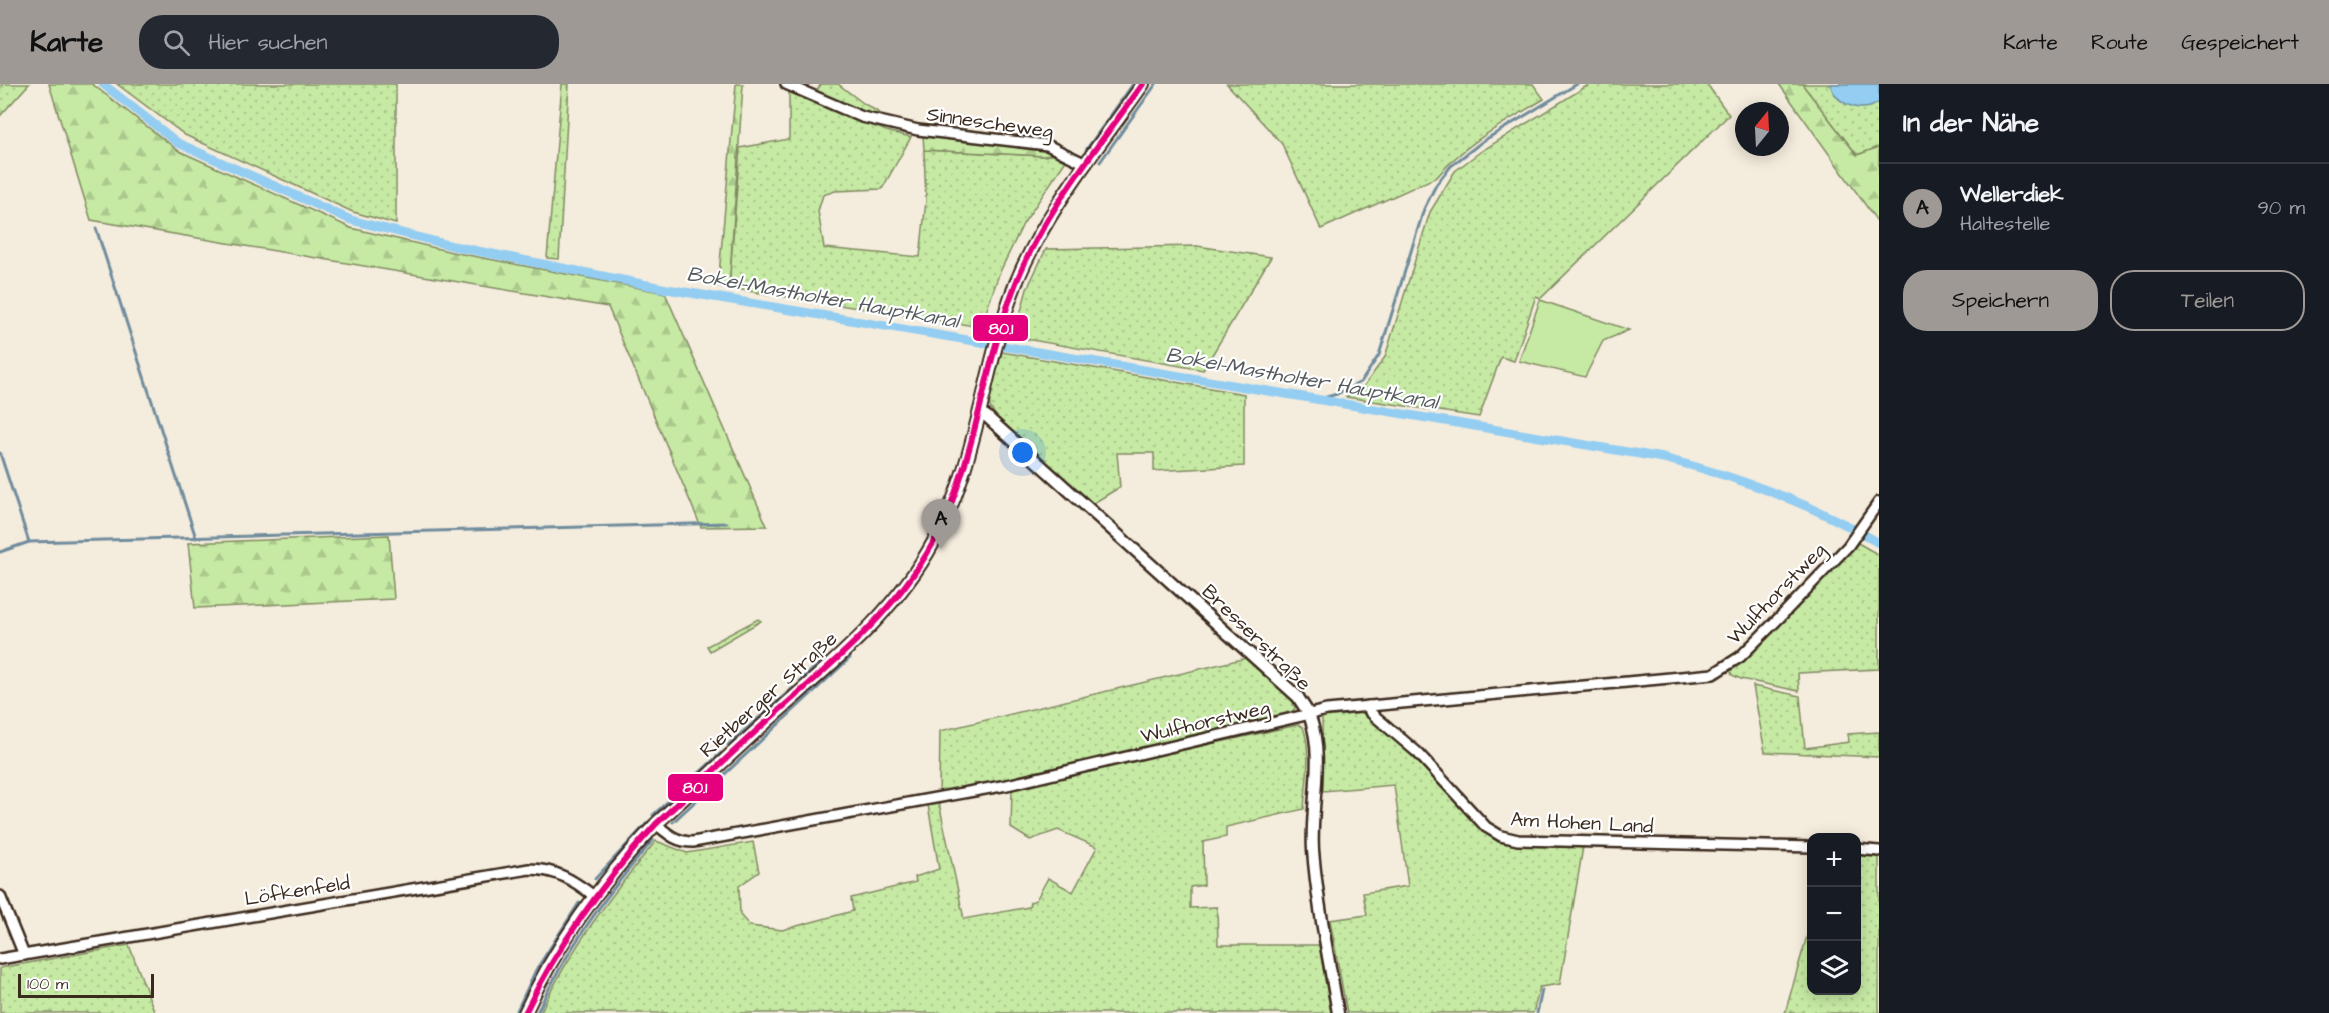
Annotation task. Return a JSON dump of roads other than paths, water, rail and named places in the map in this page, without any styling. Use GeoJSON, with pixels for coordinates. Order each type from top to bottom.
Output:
{"type":"FeatureCollection","features":[{"type":"Feature","properties":{"kind":"main road","name":"Rietberger Straße"},"geometry":{"type":"LineString","coordinates":[[525,1013],[566,937],[626,855],[656,824],[880,618],[922,561],[948,514],[966,469],[1002,329],[1016,284],[1032,249],[1049,218],[1143,84]]}},
{"type":"Feature","properties":{"kind":"street","name":"Sinnescheweg"},"geometry":{"type":"LineString","coordinates":[[786,84],[862,117],[918,130],[1047,145],[1086,164]]}},
{"type":"Feature","properties":{"kind":"street","name":"Bresserstraße"},"geometry":{"type":"LineString","coordinates":[[980,413],[1280,678],[1298,697],[1309,716],[1316,752],[1312,846],[1338,1013]]}},
{"type":"Feature","properties":{"kind":"street","name":"Wulfhorstweg"},"geometry":{"type":"LineString","coordinates":[[656,824],[673,838],[682,842],[693,842],[1007,785],[1327,710],[1713,674],[1740,657],[1854,538],[1879,502]]}},
{"type":"Feature","properties":{"kind":"street","name":"Am Hohen Land"},"geometry":{"type":"LineString","coordinates":[[1369,706],[1371,712],[1418,753],[1486,827],[1501,836],[1518,840],[1807,847]]}},
{"type":"Feature","properties":{"kind":"street"},"geometry":{"type":"LineString","coordinates":[[1861,849],[1879,850]]}},
{"type":"Feature","properties":{"kind":"street","name":"Löfkenfeld"},"geometry":{"type":"LineString","coordinates":[[0,959],[529,869],[557,872],[594,896]]}},
{"type":"Feature","properties":{"kind":"street"},"geometry":{"type":"LineString","coordinates":[[0,896],[24,955]]}},
{"type":"Feature","properties":{"kind":"water"},"geometry":{"type":"Polygon","coordinates":[[[1830,84],[1879,84],[1879,102],[1865,108],[1850,106],[1838,98],[1830,84]]]}},
{"type":"Feature","properties":{"kind":"waterway","name":"Bokel-Mastholter Hauptkanal"},"geometry":{"type":"LineString","coordinates":[[103,84],[178,143],[351,220],[453,246],[667,289],[1663,458],[1774,493],[1827,516],[1879,543]]}},
{"type":"Feature","properties":{"kind":"waterway"},"geometry":{"type":"LineString","coordinates":[[1086,150],[1133,84]]}},
{"type":"Feature","properties":{"kind":"waterway"},"geometry":{"type":"LineString","coordinates":[[1100,162],[1156,84]]}},
{"type":"Feature","properties":{"kind":"waterway"},"geometry":{"type":"LineString","coordinates":[[1320,399],[1337,394],[1361,382],[1379,355],[1424,209],[1436,185],[1451,166],[1483,141],[1577,84]]}},
{"type":"Feature","properties":{"kind":"waterway"},"geometry":{"type":"LineString","coordinates":[[96,228],[196,538]]}},
{"type":"Feature","properties":{"kind":"waterway"},"geometry":{"type":"LineString","coordinates":[[0,453],[29,542]]}},
{"type":"Feature","properties":{"kind":"waterway"},"geometry":{"type":"LineString","coordinates":[[0,552],[29,542],[727,523]]}},
{"type":"Feature","properties":{"kind":"waterway"},"geometry":{"type":"LineString","coordinates":[[800,681],[825,658]]}},
{"type":"Feature","properties":{"kind":"waterway"},"geometry":{"type":"LineString","coordinates":[[673,822],[850,658]]}},
{"type":"Feature","properties":{"kind":"waterway"},"geometry":{"type":"LineString","coordinates":[[728,745],[793,688]]}},
{"type":"Feature","properties":{"kind":"waterway"},"geometry":{"type":"LineString","coordinates":[[653,815],[721,753]]}},
{"type":"Feature","properties":{"kind":"waterway"},"geometry":{"type":"LineString","coordinates":[[595,879],[648,822]]}},
{"type":"Feature","properties":{"kind":"waterway"},"geometry":{"type":"LineString","coordinates":[[537,1013],[561,966],[589,922],[653,840]]}},
{"type":"Feature","properties":{"kind":"waterway"},"geometry":{"type":"LineString","coordinates":[[516,1013],[536,970],[579,903]]}},
{"type":"Feature","properties":{"kind":"waterway"},"geometry":{"type":"LineString","coordinates":[[1537,1013],[1542,990]]}},
{"type":"Feature","properties":{"kind":"place","name":"Wellerdiek"},"geometry":{"type":"Point","coordinates":[941,549]}}]}
